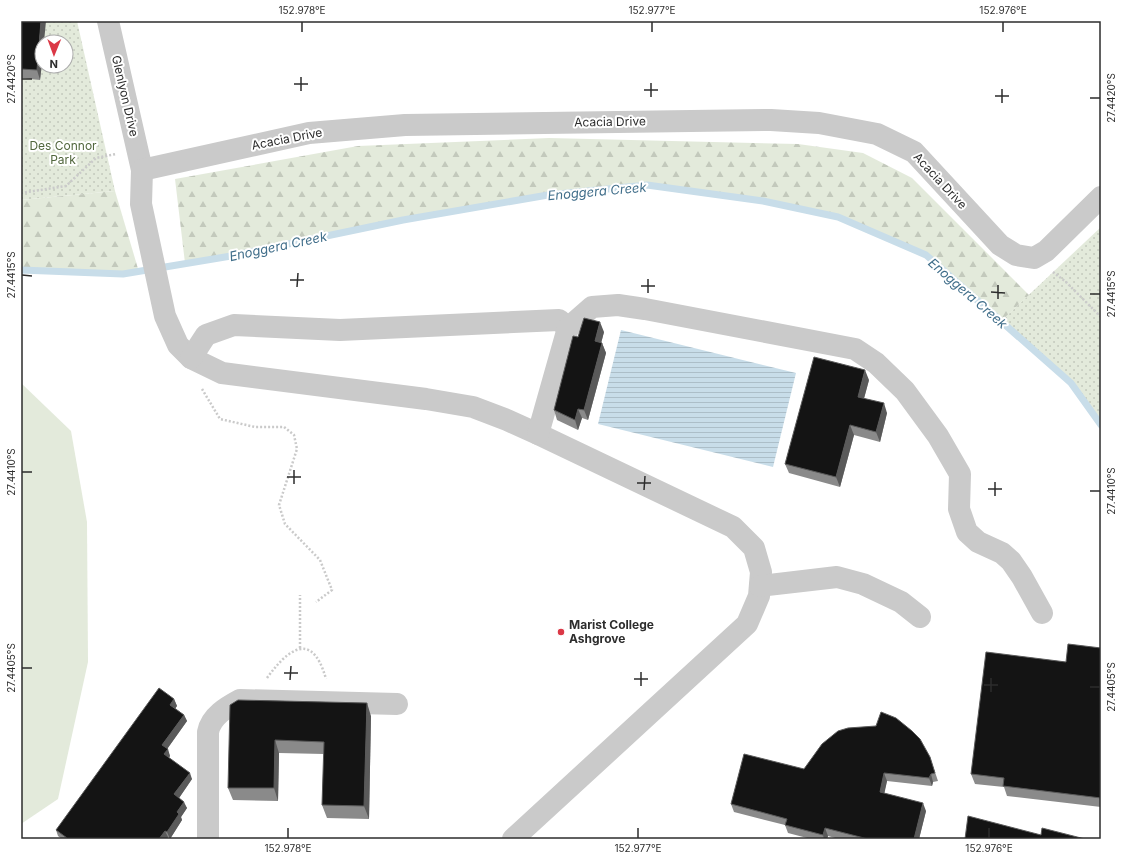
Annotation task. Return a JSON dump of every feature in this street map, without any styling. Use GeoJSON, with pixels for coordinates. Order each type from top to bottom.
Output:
{"type":"FeatureCollection","features":[{"type":"Feature","properties":{"kind":"street","name":"Glenlyon Drive"},"geometry":{"type":"LineString","coordinates":[[108,21],[142,170],[141,204],[165,316],[178,345],[190,358]]}},
{"type":"Feature","properties":{"kind":"street","name":"Acacia Drive"},"geometry":{"type":"LineString","coordinates":[[142,170],[309,133],[405,125],[771,120],[819,123],[877,134],[914,152],[1000,245],[1016,255],[1034,258]]}},
{"type":"Feature","properties":{"kind":"street"},"geometry":{"type":"LineString","coordinates":[[1034,258],[1046,251],[1101,197]]}},
{"type":"Feature","properties":{"kind":"street"},"geometry":{"type":"LineString","coordinates":[[538,434],[568,328],[592,307],[618,305],[645,309],[855,349],[876,363],[905,391],[938,436],[960,474],[959,509],[967,532],[978,542],[1002,553],[1011,561],[1022,577],[1042,613]]}},
{"type":"Feature","properties":{"kind":"street"},"geometry":{"type":"LineString","coordinates":[[513,839],[747,624],[759,596],[760,586],[761,572],[754,548],[733,527],[538,434],[473,407],[426,399],[222,373],[190,358],[206,335],[234,325],[340,330],[559,320],[568,328]]}},
{"type":"Feature","properties":{"kind":"street"},"geometry":{"type":"LineString","coordinates":[[760,586],[837,577],[863,584],[901,602],[920,617]]}},
{"type":"Feature","properties":{"kind":"street"},"geometry":{"type":"LineString","coordinates":[[208,839],[208,732],[209,725],[227,706],[240,700],[397,704]]}},
{"type":"Feature","properties":{"kind":"path"},"geometry":{"type":"LineString","coordinates":[[21,193],[66,186],[96,158],[116,154],[142,170]]}},
{"type":"Feature","properties":{"kind":"path"},"geometry":{"type":"LineString","coordinates":[[1034,258],[1066,282],[1101,317]]}},
{"type":"Feature","properties":{"kind":"path"},"geometry":{"type":"LineString","coordinates":[[198,384],[220,419],[254,427],[284,427],[294,435],[297,449],[280,505],[285,524],[320,560],[330,581],[332,590],[316,602]]}},
{"type":"Feature","properties":{"kind":"path"},"geometry":{"type":"LineString","coordinates":[[300,595],[300,648]]}},
{"type":"Feature","properties":{"kind":"path"},"geometry":{"type":"LineString","coordinates":[[264,700],[264,690],[268,677],[287,655],[300,648],[310,651],[319,659],[321,663],[326,681],[326,702]]}},
{"type":"Feature","properties":{"kind":"green space","name":"Des Connor Park"},"geometry":{"type":"Polygon","coordinates":[[[21,21],[77,21],[115,191],[21,200],[21,21]]]}},
{"type":"Feature","properties":{"kind":"green space"},"geometry":{"type":"Polygon","coordinates":[[[549,138],[798,144],[863,153],[912,178],[1029,295],[1001,321],[926,255],[838,217],[763,201],[647,185],[548,195],[403,220],[231,256],[185,263],[175,179],[358,146],[549,138]]]}},
{"type":"Feature","properties":{"kind":"green space"},"geometry":{"type":"Polygon","coordinates":[[[115,191],[139,272],[123,274],[21,270],[21,200],[115,191]]]}},
{"type":"Feature","properties":{"kind":"green space"},"geometry":{"type":"Polygon","coordinates":[[[1101,227],[1101,425],[1071,383],[1001,321],[1101,227]]]}},
{"type":"Feature","properties":{"kind":"green space"},"geometry":{"type":"Polygon","coordinates":[[[21,383],[71,431],[87,522],[88,662],[58,799],[21,824],[21,383]]]}},
{"type":"Feature","properties":{"kind":"water"},"geometry":{"type":"Polygon","coordinates":[[[621,330],[796,373],[773,467],[598,424],[621,330]]]}},
{"type":"Feature","properties":{"kind":"building"},"geometry":{"type":"Polygon","coordinates":[[[21,21],[41,21],[40,34],[34,34],[34,70],[21,69],[21,21]]]}},
{"type":"Feature","properties":{"kind":"building"},"geometry":{"type":"Polygon","coordinates":[[[584,318],[600,322],[595,341],[602,343],[584,410],[578,409],[575,420],[554,410],[573,336],[578,337],[584,318]]]}},
{"type":"Feature","properties":{"kind":"building"},"geometry":{"type":"Polygon","coordinates":[[[814,357],[865,370],[858,397],[884,403],[876,432],[850,425],[836,477],[785,464],[814,357]]]}},
{"type":"Feature","properties":{"kind":"building"},"geometry":{"type":"Polygon","coordinates":[[[1068,644],[1101,648],[1101,798],[1003,786],[1004,778],[971,774],[986,652],[1066,662],[1068,644]]]}},
{"type":"Feature","properties":{"kind":"building"},"geometry":{"type":"Polygon","coordinates":[[[159,688],[174,699],[170,705],[184,715],[162,745],[168,749],[164,754],[190,773],[174,794],[184,802],[177,812],[179,814],[167,832],[165,831],[159,839],[66,839],[67,838],[56,830],[159,688]]]}},
{"type":"Feature","properties":{"kind":"building"},"geometry":{"type":"Polygon","coordinates":[[[238,700],[367,703],[364,806],[322,805],[324,742],[275,740],[274,788],[228,788],[230,705],[238,700]]]}},
{"type":"Feature","properties":{"kind":"building"},"geometry":{"type":"Polygon","coordinates":[[[881,712],[896,718],[920,739],[930,757],[935,773],[931,774],[929,778],[884,773],[880,792],[923,803],[914,839],[868,839],[825,828],[823,835],[785,825],[787,819],[731,804],[744,754],[804,769],[822,744],[838,731],[848,728],[876,726],[881,712]]]}},
{"type":"Feature","properties":{"kind":"building"},"geometry":{"type":"Polygon","coordinates":[[[968,816],[1041,835],[1042,828],[1085,839],[965,839],[968,816]]]}},
{"type":"Feature","properties":{"kind":"waterway","name":"Enoggera Creek"},"geometry":{"type":"LineString","coordinates":[[21,270],[123,274],[231,256],[403,220],[548,195],[647,185],[763,201],[838,217],[926,255],[1071,383],[1101,425]]}},
{"type":"Feature","properties":{"kind":"place","name":"Marist College Ashgrove"},"geometry":{"type":"Point","coordinates":[561,632]}}]}
